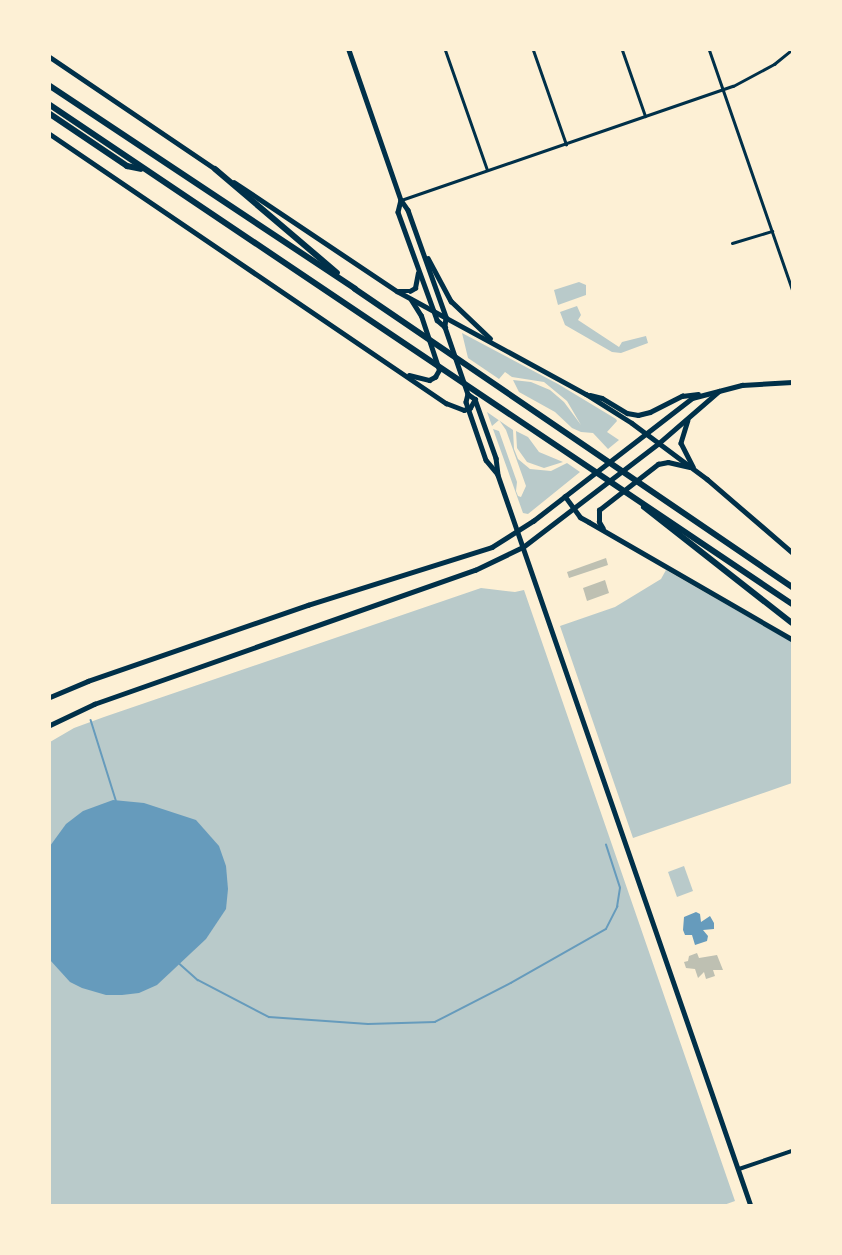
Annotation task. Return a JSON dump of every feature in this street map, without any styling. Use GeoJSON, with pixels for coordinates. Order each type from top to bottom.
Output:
{"type":"FeatureCollection","features":[{"type":"Feature","properties":{"kind":"highway"},"geometry":{"type":"LineString","coordinates":[[50,86],[355,289],[792,587]]}},
{"type":"Feature","properties":{"kind":"highway"},"geometry":{"type":"LineString","coordinates":[[50,105],[792,604]]}},
{"type":"Feature","properties":{"kind":"highway"},"geometry":{"type":"LineString","coordinates":[[50,114],[127,166],[146,171]]}},
{"type":"Feature","properties":{"kind":"highway"},"geometry":{"type":"LineString","coordinates":[[215,169],[355,289]]}},
{"type":"Feature","properties":{"kind":"highway"},"geometry":{"type":"LineString","coordinates":[[642,505],[650,514],[792,623]]}},
{"type":"Feature","properties":{"kind":"main road"},"geometry":{"type":"LineString","coordinates":[[349,50],[401,200],[408,210],[446,317],[444,327]]}},
{"type":"Feature","properties":{"kind":"main road"},"geometry":{"type":"LineString","coordinates":[[50,57],[397,291],[586,394],[646,433],[694,469],[792,552]]}},
{"type":"Feature","properties":{"kind":"main road"},"geometry":{"type":"LineString","coordinates":[[50,134],[446,403],[462,410],[468,409],[475,399]]}},
{"type":"Feature","properties":{"kind":"main road"},"geometry":{"type":"LineString","coordinates":[[401,200],[398,212],[418,270],[437,320],[444,327],[468,394],[466,402],[486,460],[498,475]]}},
{"type":"Feature","properties":{"kind":"main road"},"geometry":{"type":"LineString","coordinates":[[419,241],[452,301],[467,319],[499,346]]}},
{"type":"Feature","properties":{"kind":"main road"},"geometry":{"type":"LineString","coordinates":[[397,291],[410,291],[415,288],[418,270]]}},
{"type":"Feature","properties":{"kind":"main road"},"geometry":{"type":"LineString","coordinates":[[400,372],[424,380],[435,377],[439,370],[421,316],[409,298]]}},
{"type":"Feature","properties":{"kind":"main road"},"geometry":{"type":"LineString","coordinates":[[586,394],[602,398],[627,413],[638,415],[650,412],[682,396],[719,391],[749,383],[792,382]]}},
{"type":"Feature","properties":{"kind":"main road"},"geometry":{"type":"LineString","coordinates":[[50,725],[94,704],[475,570],[524,547],[659,442],[719,391]]}},
{"type":"Feature","properties":{"kind":"main road"},"geometry":{"type":"LineString","coordinates":[[468,394],[475,399],[496,458],[498,475],[751,1206]]}},
{"type":"Feature","properties":{"kind":"main road"},"geometry":{"type":"LineString","coordinates":[[50,698],[87,681],[308,605],[469,556],[518,532],[682,404],[701,394]]}},
{"type":"Feature","properties":{"kind":"main road"},"geometry":{"type":"LineString","coordinates":[[690,416],[683,429],[681,443],[694,469]]}},
{"type":"Feature","properties":{"kind":"main road"},"geometry":{"type":"LineString","coordinates":[[604,530],[599,522],[599,510],[657,464],[668,462],[694,469]]}},
{"type":"Feature","properties":{"kind":"main road"},"geometry":{"type":"LineString","coordinates":[[565,496],[580,517],[792,639]]}},
{"type":"Feature","properties":{"kind":"street"},"geometry":{"type":"LineString","coordinates":[[446,50],[487,170]]}},
{"type":"Feature","properties":{"kind":"street"},"geometry":{"type":"LineString","coordinates":[[533,50],[566,144]]}},
{"type":"Feature","properties":{"kind":"street"},"geometry":{"type":"LineString","coordinates":[[622,50],[645,116]]}},
{"type":"Feature","properties":{"kind":"street"},"geometry":{"type":"LineString","coordinates":[[709,50],[792,290]]}},
{"type":"Feature","properties":{"kind":"street"},"geometry":{"type":"LineString","coordinates":[[401,200],[723,90],[753,78],[791,50]]}},
{"type":"Feature","properties":{"kind":"street"},"geometry":{"type":"LineString","coordinates":[[732,243],[772,231]]}},
{"type":"Feature","properties":{"kind":"street"},"geometry":{"type":"LineString","coordinates":[[739,1169],[792,1151]]}},
{"type":"Feature","properties":{"kind":"shaded area"},"geometry":{"type":"Polygon","coordinates":[[[579,282],[586,285],[586,295],[558,305],[554,290],[579,282]]]}},
{"type":"Feature","properties":{"kind":"shaded area"},"geometry":{"type":"Polygon","coordinates":[[[577,306],[581,315],[578,320],[619,347],[622,342],[646,336],[648,343],[621,353],[612,352],[565,325],[560,312],[577,306]]]}},
{"type":"Feature","properties":{"kind":"shaded area"},"geometry":{"type":"Polygon","coordinates":[[[462,333],[558,384],[616,419],[617,421],[607,432],[619,440],[608,449],[593,433],[581,432],[572,428],[555,412],[519,392],[513,380],[531,382],[550,390],[564,402],[581,425],[567,401],[544,382],[512,377],[505,372],[499,379],[468,358],[462,333]]]}},
{"type":"Feature","properties":{"kind":"shaded area"},"geometry":{"type":"Polygon","coordinates":[[[487,412],[499,420],[492,426],[487,412]]]}},
{"type":"Feature","properties":{"kind":"shaded area"},"geometry":{"type":"Polygon","coordinates":[[[499,421],[513,430],[514,449],[518,459],[530,469],[551,471],[567,463],[580,472],[528,514],[523,513],[493,429],[499,431],[517,482],[516,491],[521,497],[526,486],[506,430],[499,421]]]}},
{"type":"Feature","properties":{"kind":"shaded area"},"geometry":{"type":"Polygon","coordinates":[[[516,431],[528,437],[539,452],[563,462],[544,468],[527,462],[517,448],[516,431]]]}},
{"type":"Feature","properties":{"kind":"shaded area"},"geometry":{"type":"Polygon","coordinates":[[[666,570],[792,642],[792,783],[633,838],[560,626],[615,607],[661,579],[666,570]]]}},
{"type":"Feature","properties":{"kind":"shaded area"},"geometry":{"type":"Polygon","coordinates":[[[481,588],[515,592],[524,590],[735,1201],[721,1206],[50,1205],[50,742],[74,728],[104,717],[481,588]]]}},
{"type":"Feature","properties":{"kind":"shaded area"},"geometry":{"type":"Polygon","coordinates":[[[684,866],[693,891],[677,897],[668,872],[684,866]]]}},
{"type":"Feature","properties":{"kind":"water"},"geometry":{"type":"Polygon","coordinates":[[[113,800],[144,803],[196,820],[219,846],[226,866],[228,889],[226,909],[206,939],[157,985],[139,993],[122,995],[106,995],[82,988],[70,982],[50,960],[50,846],[66,824],[83,811],[113,800]]]}},
{"type":"Feature","properties":{"kind":"water"},"geometry":{"type":"Polygon","coordinates":[[[696,912],[700,914],[701,922],[710,916],[714,929],[703,930],[708,936],[707,941],[695,945],[692,935],[685,935],[683,930],[684,917],[696,912]]]}},
{"type":"Feature","properties":{"kind":"building"},"geometry":{"type":"Polygon","coordinates":[[[606,558],[608,565],[569,578],[567,572],[606,558]]]}},
{"type":"Feature","properties":{"kind":"building"},"geometry":{"type":"Polygon","coordinates":[[[605,580],[609,593],[587,601],[583,588],[605,580]]]}},
{"type":"Feature","properties":{"kind":"building"},"geometry":{"type":"Polygon","coordinates":[[[697,953],[699,958],[717,955],[723,970],[713,970],[715,976],[706,979],[704,972],[698,978],[695,969],[686,968],[684,962],[688,961],[689,956],[697,953]]]}},
{"type":"Feature","properties":{"kind":"waterway"},"geometry":{"type":"LineString","coordinates":[[91,720],[116,800]]}},
{"type":"Feature","properties":{"kind":"waterway"},"geometry":{"type":"LineString","coordinates":[[180,964],[198,980],[269,1017],[368,1024],[435,1022],[511,983],[606,929],[617,907],[620,888],[606,845]]}}]}
